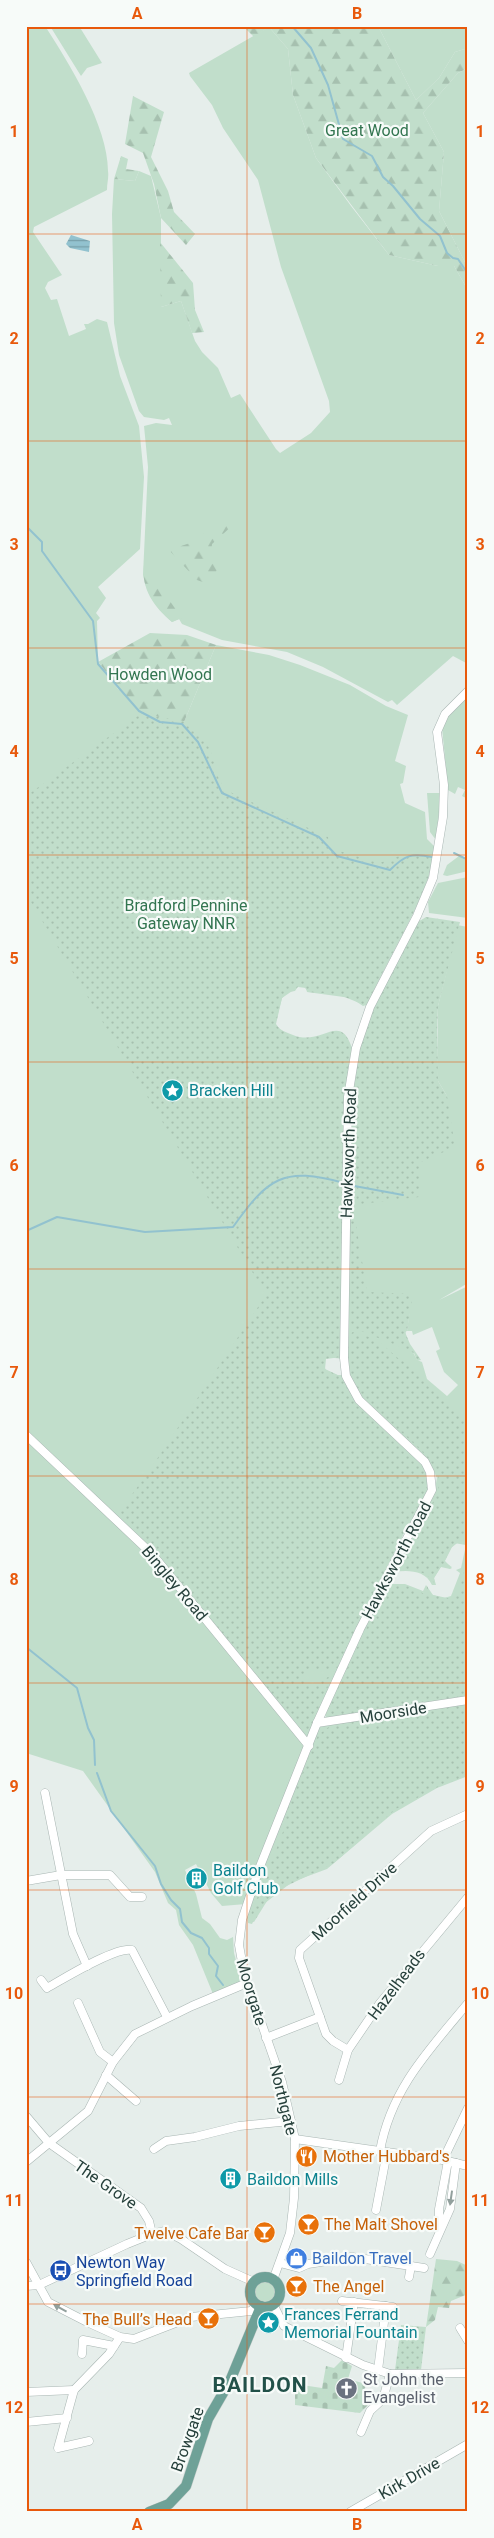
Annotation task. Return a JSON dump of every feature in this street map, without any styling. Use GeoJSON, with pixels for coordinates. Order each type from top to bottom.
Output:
{"type":"FeatureCollection","features":[{"type":"Feature","properties":{"kind":"main road"},"geometry":{"type":"LineString","coordinates":[[264,2277],[273,2280],[278,2285],[280,2294],[274,2304],[259,2305],[251,2296],[254,2282],[264,2277]]}},
{"type":"Feature","properties":{"kind":"main road","name":"Browgate"},"geometry":{"type":"LineString","coordinates":[[149,2512],[169,2504],[186,2486],[208,2419],[238,2364],[259,2305]]}},
{"type":"Feature","properties":{"kind":"street","name":"Hawksworth Road"},"geometry":{"type":"LineString","coordinates":[[239,1946],[246,1904],[317,1723],[360,1629],[432,1490],[430,1472],[424,1462],[369,1411],[353,1392],[346,1376],[344,1358],[348,1097],[356,1044],[370,1007],[395,954],[417,916],[433,878],[440,844],[444,790],[438,732],[440,721],[458,699],[468,691]]}},
{"type":"Feature","properties":{"kind":"street","name":"Bingley Road"},"geometry":{"type":"LineString","coordinates":[[26,1435],[153,1555],[308,1746]]}},
{"type":"Feature","properties":{"kind":"street","name":"Moorside"},"geometry":{"type":"LineString","coordinates":[[317,1723],[468,1700]]}},
{"type":"Feature","properties":{"kind":"street"},"geometry":{"type":"LineString","coordinates":[[45,1793],[73,1934],[87,1966]]}},
{"type":"Feature","properties":{"kind":"street","name":"Moorfield Drive"},"geometry":{"type":"LineString","coordinates":[[348,2050],[332,2041],[326,2034],[299,1958],[300,1950],[431,1831],[468,1814]]}},
{"type":"Feature","properties":{"kind":"street"},"geometry":{"type":"LineString","coordinates":[[26,1881],[61,1876],[110,1875],[130,1897],[142,1897]]}},
{"type":"Feature","properties":{"kind":"street","name":"Hazelheads"},"geometry":{"type":"LineString","coordinates":[[340,2080],[348,2050],[380,2003],[468,1897]]}},
{"type":"Feature","properties":{"kind":"street","name":"Moorgate"},"geometry":{"type":"LineString","coordinates":[[239,1946],[247,1983],[266,2038]]}},
{"type":"Feature","properties":{"kind":"street"},"geometry":{"type":"LineString","coordinates":[[41,1980],[47,1988],[87,1966],[124,1949],[132,1950],[167,2017]]}},
{"type":"Feature","properties":{"kind":"street"},"geometry":{"type":"LineString","coordinates":[[26,2162],[88,2111],[113,2062],[135,2034],[167,2017],[247,1983]]}},
{"type":"Feature","properties":{"kind":"street"},"geometry":{"type":"LineString","coordinates":[[78,2003],[100,2052],[113,2062]]}},
{"type":"Feature","properties":{"kind":"street"},"geometry":{"type":"LineString","coordinates":[[376,2210],[384,2130],[396,2100],[411,2071],[468,2003]]}},
{"type":"Feature","properties":{"kind":"street"},"geometry":{"type":"LineString","coordinates":[[266,2038],[320,2017]]}},
{"type":"Feature","properties":{"kind":"street","name":"Northgate"},"geometry":{"type":"LineString","coordinates":[[266,2038],[282,2082],[294,2138],[294,2206],[290,2233],[273,2280]]}},
{"type":"Feature","properties":{"kind":"street"},"geometry":{"type":"LineString","coordinates":[[106,2075],[136,2101]]}},
{"type":"Feature","properties":{"kind":"street"},"geometry":{"type":"LineString","coordinates":[[430,2254],[438,2230],[439,2209],[449,2161],[468,2108]]}},
{"type":"Feature","properties":{"kind":"street","name":"The Grove"},"geometry":{"type":"LineString","coordinates":[[26,2116],[49,2143],[141,2208],[149,2221],[152,2234]]}},
{"type":"Feature","properties":{"kind":"street"},"geometry":{"type":"LineString","coordinates":[[154,2149],[166,2141],[195,2137],[239,2126],[291,2121]]}},
{"type":"Feature","properties":{"kind":"street"},"geometry":{"type":"LineString","coordinates":[[294,2138],[449,2161],[468,2166]]}},
{"type":"Feature","properties":{"kind":"street"},"geometry":{"type":"LineString","coordinates":[[26,2286],[39,2285],[152,2234],[165,2231],[173,2234],[225,2269],[254,2282]]}},
{"type":"Feature","properties":{"kind":"street"},"geometry":{"type":"LineString","coordinates":[[280,2263],[299,2268],[308,2264],[352,2257],[424,2268]]}},
{"type":"Feature","properties":{"kind":"street"},"geometry":{"type":"LineString","coordinates":[[26,2262],[48,2302],[120,2337],[134,2339],[191,2317],[251,2311],[259,2305]]}},
{"type":"Feature","properties":{"kind":"street"},"geometry":{"type":"LineString","coordinates":[[409,2277],[411,2266]]}},
{"type":"Feature","properties":{"kind":"street"},"geometry":{"type":"LineString","coordinates":[[342,2301],[389,2306],[378,2370]]}},
{"type":"Feature","properties":{"kind":"street"},"geometry":{"type":"LineString","coordinates":[[346,2358],[354,2302]]}},
{"type":"Feature","properties":{"kind":"street"},"geometry":{"type":"LineString","coordinates":[[274,2304],[284,2326],[346,2358],[378,2370],[390,2374],[468,2373]]}},
{"type":"Feature","properties":{"kind":"street"},"geometry":{"type":"LineString","coordinates":[[460,2328],[468,2342]]}},
{"type":"Feature","properties":{"kind":"street"},"geometry":{"type":"LineString","coordinates":[[89,2441],[58,2448],[74,2390],[120,2337]]}},
{"type":"Feature","properties":{"kind":"street"},"geometry":{"type":"LineString","coordinates":[[82,2354],[83,2340],[114,2346]]}},
{"type":"Feature","properties":{"kind":"street"},"geometry":{"type":"LineString","coordinates":[[361,2432],[370,2411],[382,2399],[390,2374]]}},
{"type":"Feature","properties":{"kind":"street"},"geometry":{"type":"LineString","coordinates":[[26,2392],[74,2390]]}},
{"type":"Feature","properties":{"kind":"street"},"geometry":{"type":"LineString","coordinates":[[26,2422],[67,2418]]}},
{"type":"Feature","properties":{"kind":"street","name":"Kirk Drive"},"geometry":{"type":"LineString","coordinates":[[350,2512],[468,2444]]}},
{"type":"Feature","properties":{"kind":"green space"},"geometry":{"type":"Polygon","coordinates":[[[26,26],[45,26],[75,76],[94,115],[102,135],[108,176],[107,190],[34,227],[33,232],[62,275],[48,282],[45,288],[51,300],[57,299],[69,336],[86,329],[84,324],[97,319],[107,322],[120,376],[139,426],[144,477],[140,549],[98,587],[106,598],[96,613],[100,618],[97,621],[98,662],[118,689],[184,722],[216,645],[269,655],[300,665],[350,685],[386,706],[408,715],[395,761],[406,766],[403,783],[400,784],[405,803],[425,812],[427,839],[435,847],[434,856],[406,927],[366,1005],[363,1006],[351,998],[307,992],[306,988],[298,987],[282,998],[275,1025],[342,1125],[340,1280],[347,1214],[417,922],[424,919],[468,927],[468,1283],[439,1300],[468,1286],[468,1698],[326,1718],[325,1714],[356,1644],[386,1584],[405,1584],[423,1591],[426,1585],[433,1595],[444,1598],[451,1596],[460,1573],[456,1570],[461,1568],[466,1545],[454,1543],[445,1561],[452,1568],[441,1567],[434,1578],[436,1585],[432,1585],[425,1576],[416,1572],[394,1572],[393,1569],[434,1494],[437,1478],[428,1460],[397,1545],[318,1723],[468,1704],[468,1776],[437,1788],[392,1814],[327,1869],[292,1882],[260,1907],[252,1924],[248,1923],[246,1904],[222,1906],[211,1893],[196,1864],[185,1870],[196,1894],[202,1918],[210,1924],[220,1938],[227,1940],[233,1937],[234,1953],[241,1979],[238,1983],[213,1994],[193,1945],[179,1925],[176,1910],[168,1903],[155,1872],[83,1771],[26,1753],[26,26]],[[449,962],[435,1009],[436,1090],[447,1096],[438,1081],[437,1070],[438,1006],[449,962]],[[410,1309],[405,1336],[417,1360],[422,1362],[427,1379],[447,1396],[458,1385],[444,1372],[436,1351],[440,1349],[432,1327],[413,1335],[412,1331],[407,1331],[410,1309]],[[326,1357],[323,1364],[326,1370],[337,1375],[346,1375],[344,1359],[326,1357]]]}},
{"type":"Feature","properties":{"kind":"green space"},"geometry":{"type":"Polygon","coordinates":[[[50,26],[79,26],[102,63],[87,68],[81,76],[50,26]]]}},
{"type":"Feature","properties":{"kind":"green space","name":"Great Wood"},"geometry":{"type":"Polygon","coordinates":[[[243,26],[378,26],[416,100],[439,78],[455,52],[468,48],[468,68],[458,73],[423,113],[444,152],[439,211],[468,268],[468,286],[465,285],[454,266],[438,266],[389,255],[316,158],[293,95],[288,49],[269,27],[254,37],[243,26]]]}},
{"type":"Feature","properties":{"kind":"green space"},"geometry":{"type":"Polygon","coordinates":[[[378,26],[468,26],[468,48],[455,52],[439,78],[416,100],[378,26]]]}},
{"type":"Feature","properties":{"kind":"green space"},"geometry":{"type":"Polygon","coordinates":[[[269,27],[288,49],[293,95],[316,158],[351,206],[389,255],[438,266],[454,266],[465,285],[468,286],[468,664],[453,656],[397,705],[392,700],[388,702],[323,667],[287,652],[222,640],[182,624],[179,619],[172,622],[153,601],[143,575],[148,467],[144,426],[156,423],[172,425],[169,418],[164,420],[144,417],[139,411],[119,355],[114,323],[112,214],[114,179],[135,181],[139,171],[151,176],[161,218],[161,307],[181,301],[195,341],[202,352],[218,368],[231,398],[240,394],[276,449],[280,453],[311,433],[330,412],[329,401],[281,267],[258,180],[223,128],[212,105],[189,73],[269,27]]]}},
{"type":"Feature","properties":{"kind":"green space"},"geometry":{"type":"Polygon","coordinates":[[[468,68],[468,268],[439,211],[444,152],[423,113],[458,73],[468,68]]]}},
{"type":"Feature","properties":{"kind":"green space"},"geometry":{"type":"Polygon","coordinates":[[[133,96],[164,112],[151,157],[168,191],[174,212],[195,234],[186,245],[161,218],[154,184],[143,153],[125,144],[133,96]]]}},
{"type":"Feature","properties":{"kind":"green space"},"geometry":{"type":"Polygon","coordinates":[[[121,156],[128,159],[126,169],[139,171],[135,181],[114,179],[121,156]]]}},
{"type":"Feature","properties":{"kind":"green space"},"geometry":{"type":"Polygon","coordinates":[[[160,242],[193,283],[195,310],[204,332],[192,333],[181,301],[161,307],[160,242]]]}},
{"type":"Feature","properties":{"kind":"green space"},"geometry":{"type":"Polygon","coordinates":[[[229,516],[234,524],[212,544],[211,555],[219,567],[208,584],[197,580],[169,550],[190,543],[229,516]]]}},
{"type":"Feature","properties":{"kind":"green space"},"geometry":{"type":"Polygon","coordinates":[[[144,565],[182,618],[172,622],[154,604],[147,590],[144,565]]]}},
{"type":"Feature","properties":{"kind":"green space","name":"Howden Wood"},"geometry":{"type":"Polygon","coordinates":[[[150,633],[187,635],[216,645],[184,722],[160,720],[141,711],[125,696],[98,662],[150,633]]]}},
{"type":"Feature","properties":{"kind":"green space"},"geometry":{"type":"Polygon","coordinates":[[[468,696],[468,799],[462,796],[465,790],[458,787],[455,794],[448,790],[442,727],[446,718],[468,696]]]}},
{"type":"Feature","properties":{"kind":"green space","name":"Bradford Pennine Gateway NNR"},"geometry":{"type":"Polygon","coordinates":[[[146,710],[159,717],[183,721],[196,731],[208,745],[219,779],[228,791],[328,837],[330,848],[379,863],[405,854],[435,855],[422,894],[367,1006],[337,994],[308,992],[303,985],[299,985],[295,991],[288,992],[282,998],[276,1024],[283,1031],[303,1037],[313,1037],[336,1031],[342,1032],[347,1037],[352,1048],[343,1134],[341,1357],[326,1359],[325,1369],[340,1376],[355,1400],[422,1464],[427,1473],[429,1489],[422,1505],[407,1527],[336,1673],[330,1669],[318,1672],[311,1670],[304,1678],[306,1683],[314,1686],[328,1677],[332,1678],[307,1735],[283,1710],[149,1545],[117,1515],[149,1471],[266,1295],[26,894],[26,796],[146,710]]]}},
{"type":"Feature","properties":{"kind":"green space"},"geometry":{"type":"Polygon","coordinates":[[[427,793],[441,793],[436,840],[430,832],[427,793]]]}},
{"type":"Feature","properties":{"kind":"green space"},"geometry":{"type":"Polygon","coordinates":[[[459,856],[468,862],[468,871],[447,876],[443,875],[447,865],[459,856]]]}},
{"type":"Feature","properties":{"kind":"green space"},"geometry":{"type":"Polygon","coordinates":[[[468,877],[468,918],[429,913],[428,902],[438,883],[468,877]]]}},
{"type":"Feature","properties":{"kind":"green space"},"geometry":{"type":"Polygon","coordinates":[[[426,917],[460,922],[438,1006],[437,1032],[438,1081],[447,1096],[455,1147],[421,1162],[419,1197],[353,1205],[367,1292],[413,1294],[407,1331],[405,1332],[410,1344],[421,1360],[417,1361],[414,1353],[351,1327],[348,1322],[350,1108],[354,1071],[366,1022],[418,922],[426,917]]]}},
{"type":"Feature","properties":{"kind":"green space"},"geometry":{"type":"Polygon","coordinates":[[[353,1332],[376,1339],[399,1359],[412,1366],[428,1386],[468,1420],[468,1543],[461,1540],[451,1548],[444,1562],[452,1567],[442,1565],[434,1578],[435,1584],[426,1575],[417,1571],[394,1569],[435,1498],[439,1484],[437,1473],[430,1461],[418,1448],[364,1399],[356,1388],[351,1376],[348,1355],[348,1335],[353,1332]]]}},
{"type":"Feature","properties":{"kind":"green space"},"geometry":{"type":"Polygon","coordinates":[[[468,1556],[468,1698],[352,1715],[346,1713],[337,1718],[330,1719],[327,1710],[386,1587],[401,1585],[424,1594],[428,1586],[428,1594],[452,1599],[460,1587],[468,1556]]]}},
{"type":"Feature","properties":{"kind":"green space"},"geometry":{"type":"Polygon","coordinates":[[[468,1701],[468,1775],[438,1787],[396,1809],[334,1863],[272,1893],[254,1922],[249,1919],[286,1824],[284,1817],[318,1735],[334,1723],[468,1701]]]}},
{"type":"Feature","properties":{"kind":"green space"},"geometry":{"type":"Polygon","coordinates":[[[436,2259],[457,2261],[468,2266],[468,2294],[451,2301],[449,2308],[438,2307],[435,2320],[426,2327],[436,2259]]]}},
{"type":"Feature","properties":{"kind":"green space"},"geometry":{"type":"Polygon","coordinates":[[[265,2282],[272,2285],[275,2292],[272,2299],[265,2302],[258,2299],[255,2292],[258,2285],[265,2282]]]}},
{"type":"Feature","properties":{"kind":"green space"},"geometry":{"type":"Polygon","coordinates":[[[401,2325],[426,2327],[421,2370],[395,2370],[401,2325]]]}},
{"type":"Feature","properties":{"kind":"green space"},"geometry":{"type":"Polygon","coordinates":[[[342,2360],[352,2366],[348,2379],[366,2384],[364,2392],[377,2396],[360,2413],[295,2405],[295,2384],[322,2388],[326,2366],[334,2368],[342,2360]]]}},
{"type":"Feature","properties":{"kind":"water"},"geometry":{"type":"Polygon","coordinates":[[[71,235],[90,241],[89,252],[70,248],[66,244],[71,235]]]}},
{"type":"Feature","properties":{"kind":"waterway"},"geometry":{"type":"LineString","coordinates":[[292,26],[311,48],[328,85],[343,139],[372,156],[383,177],[393,186],[420,219],[440,236],[447,253],[453,258],[458,259],[468,274]]}},
{"type":"Feature","properties":{"kind":"waterway"},"geometry":{"type":"LineString","coordinates":[[26,526],[42,542],[42,551],[93,621],[98,664],[139,711],[160,722],[182,724],[198,742],[222,793],[319,837],[337,856],[390,870],[409,856],[432,857]]}},
{"type":"Feature","properties":{"kind":"waterway"},"geometry":{"type":"LineString","coordinates":[[454,853],[468,860]]}},
{"type":"Feature","properties":{"kind":"waterway"},"geometry":{"type":"LineString","coordinates":[[26,1231],[57,1217],[145,1232],[233,1227],[257,1197],[267,1187],[279,1180],[306,1176],[344,1183]]}},
{"type":"Feature","properties":{"kind":"waterway"},"geometry":{"type":"LineString","coordinates":[[349,1185],[403,1195]]}},
{"type":"Feature","properties":{"kind":"waterway"},"geometry":{"type":"LineString","coordinates":[[26,1647],[77,1688],[88,1728],[94,1740],[95,1765]]}},
{"type":"Feature","properties":{"kind":"waterway"},"geometry":{"type":"LineString","coordinates":[[97,1773],[111,1811],[155,1866],[161,1884],[171,1900],[180,1909],[182,1922],[191,1933],[202,1938],[209,1948],[209,1954],[218,1966],[216,1976],[223,1985]]}},
{"type":"Feature","properties":{"kind":"place","name":"Bracken Hill"},"geometry":{"type":"Point","coordinates":[173,1090]}},
{"type":"Feature","properties":{"kind":"place","name":"Baildon Golf Club"},"geometry":{"type":"Point","coordinates":[197,1879]}},
{"type":"Feature","properties":{"kind":"place","name":"Mother Hubbard's"},"geometry":{"type":"Point","coordinates":[307,2156]}},
{"type":"Feature","properties":{"kind":"place","name":"Baildon Mills"},"geometry":{"type":"Point","coordinates":[231,2179]}},
{"type":"Feature","properties":{"kind":"place","name":"The Malt Shovel"},"geometry":{"type":"Point","coordinates":[308,2224]}},
{"type":"Feature","properties":{"kind":"place","name":"Twelve Cafe Bar"},"geometry":{"type":"Point","coordinates":[265,2233]}},
{"type":"Feature","properties":{"kind":"place","name":"Baildon Travel"},"geometry":{"type":"Point","coordinates":[296,2258]}},
{"type":"Feature","properties":{"kind":"place","name":"Newton Way Springfield Road"},"geometry":{"type":"Point","coordinates":[60,2271]}},
{"type":"Feature","properties":{"kind":"place","name":"The Angel"},"geometry":{"type":"Point","coordinates":[297,2286]}},
{"type":"Feature","properties":{"kind":"place","name":"The Bull’s Head"},"geometry":{"type":"Point","coordinates":[208,2319]}},
{"type":"Feature","properties":{"kind":"place","name":"Frances Ferrand Memorial Fountain"},"geometry":{"type":"Point","coordinates":[268,2323]}},
{"type":"Feature","properties":{"kind":"place","name":"St John the Evangelist"},"geometry":{"type":"Point","coordinates":[347,2388]}},
{"type":"Feature","properties":{"kind":"district","name":"BAILDON"},"geometry":{"type":"Point","coordinates":[260,2385]}}]}
